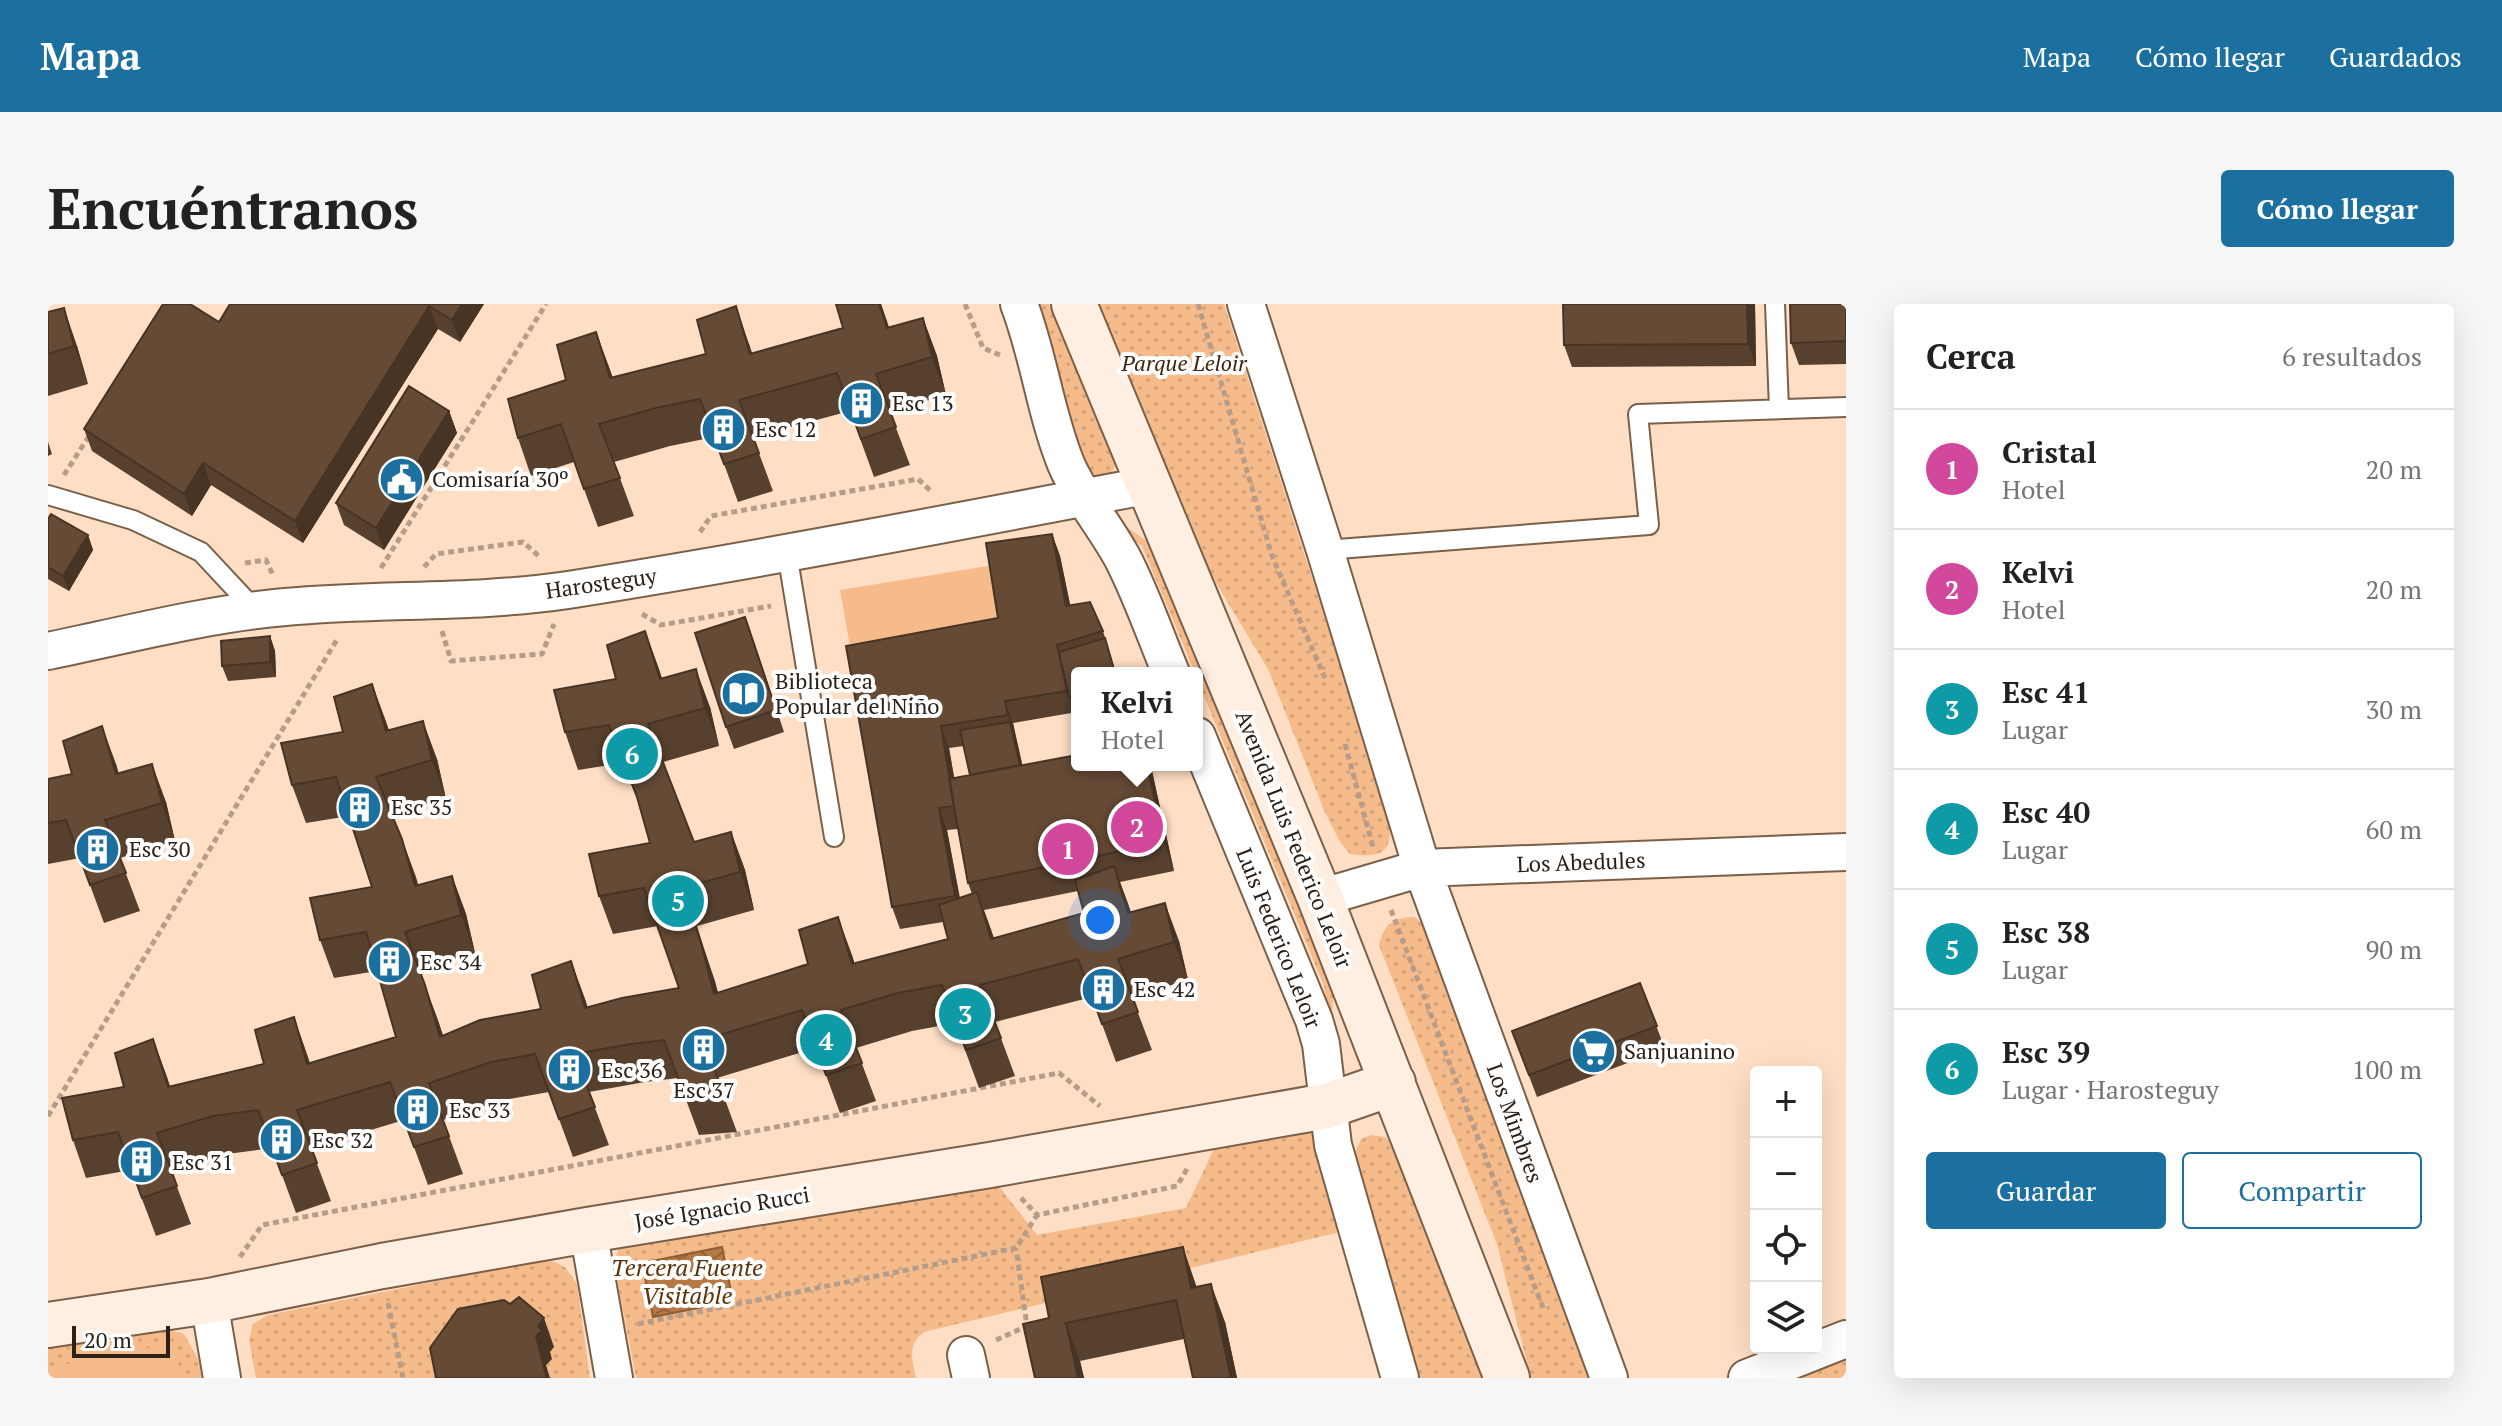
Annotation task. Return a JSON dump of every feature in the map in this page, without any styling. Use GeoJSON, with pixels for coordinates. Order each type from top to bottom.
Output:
{"type":"FeatureCollection","features":[{"type":"Feature","properties":{"kind":"street"},"geometry":{"type":"LineString","coordinates":[[1019,304],[1046,405],[1066,462],[1132,578],[1169,667]]}},
{"type":"Feature","properties":{"kind":"street","name":"Avenida Luis Federico Leloir"},"geometry":{"type":"LineString","coordinates":[[1074,304],[1320,898],[1507,1378]]}},
{"type":"Feature","properties":{"kind":"street"},"geometry":{"type":"LineString","coordinates":[[1246,304],[1422,868]]}},
{"type":"Feature","properties":{"kind":"street","name":"Harosteguy"},"geometry":{"type":"LineString","coordinates":[[48,651],[256,611],[434,602],[567,590],[787,553],[1150,485]]}},
{"type":"Feature","properties":{"kind":"street","name":"Luis Federico Leloir"},"geometry":{"type":"LineString","coordinates":[[1203,751],[1314,1020],[1321,1044],[1333,1145],[1400,1378]]}},
{"type":"Feature","properties":{"kind":"street","name":"Los Abedules"},"geometry":{"type":"LineString","coordinates":[[1320,898],[1422,868],[1846,852]]}},
{"type":"Feature","properties":{"kind":"street","name":"Los Mimbres"},"geometry":{"type":"LineString","coordinates":[[1422,868],[1609,1378]]}},
{"type":"Feature","properties":{"kind":"street","name":"José Ignacio Rucci"},"geometry":{"type":"LineString","coordinates":[[48,1325],[209,1301],[382,1266],[588,1230],[1327,1106],[1393,1083]]}},
{"type":"Feature","properties":{"kind":"street"},"geometry":{"type":"LineString","coordinates":[[588,1230],[614,1378]]}},
{"type":"Feature","properties":{"kind":"street"},"geometry":{"type":"LineString","coordinates":[[209,1301],[222,1378]]}},
{"type":"Feature","properties":{"kind":"street"},"geometry":{"type":"LineString","coordinates":[[1747,1378],[1846,1339]]}},
{"type":"Feature","properties":{"kind":"lane"},"geometry":{"type":"LineString","coordinates":[[1775,304],[1779,409]]}},
{"type":"Feature","properties":{"kind":"lane"},"geometry":{"type":"LineString","coordinates":[[1325,550],[1649,525],[1638,414],[1846,407]]}},
{"type":"Feature","properties":{"kind":"lane"},"geometry":{"type":"LineString","coordinates":[[50,496],[133,520],[201,552],[256,611]]}},
{"type":"Feature","properties":{"kind":"lane"},"geometry":{"type":"LineString","coordinates":[[787,553],[834,837]]}},
{"type":"Feature","properties":{"kind":"path"},"geometry":{"type":"LineString","coordinates":[[48,1116],[358,604],[546,304]]}},
{"type":"Feature","properties":{"kind":"path"},"geometry":{"type":"LineString","coordinates":[[50,496],[92,432]]}},
{"type":"Feature","properties":{"kind":"path"},"geometry":{"type":"LineString","coordinates":[[672,573],[711,516],[918,479],[962,521]]}},
{"type":"Feature","properties":{"kind":"path"},"geometry":{"type":"LineString","coordinates":[[434,602],[451,661],[542,654],[567,590]]}},
{"type":"Feature","properties":{"kind":"path"},"geometry":{"type":"LineString","coordinates":[[209,1301],[262,1225],[1059,1073],[1141,1139]]}},
{"type":"Feature","properties":{"kind":"path"},"geometry":{"type":"LineString","coordinates":[[969,1366],[1027,1326],[1016,1248],[1037,1215]]}},
{"type":"Feature","properties":{"kind":"path"},"geometry":{"type":"LineString","coordinates":[[606,1331],[1016,1248]]}},
{"type":"Feature","properties":{"kind":"path"},"geometry":{"type":"LineString","coordinates":[[382,1266],[403,1378]]}},
{"type":"Feature","properties":{"kind":"green space"},"geometry":{"type":"Polygon","coordinates":[[[1033,304],[1049,304],[1116,464],[1111,474],[1101,478],[1089,473],[1078,460],[1033,304]]]}},
{"type":"Feature","properties":{"kind":"green space","name":"Parque Leloir"},"geometry":{"type":"Polygon","coordinates":[[[1099,304],[1224,304],[1389,817],[1390,838],[1384,850],[1371,855],[1350,854],[1339,840],[1268,669],[1207,568],[1099,304]]]}},
{"type":"Feature","properties":{"kind":"green space"},"geometry":{"type":"Polygon","coordinates":[[[1125,526],[1147,541],[1199,667],[1192,667],[1142,546],[1130,538],[1125,526]]]}},
{"type":"Feature","properties":{"kind":"green space"},"geometry":{"type":"Polygon","coordinates":[[[994,565],[1006,641],[854,669],[840,590],[994,565]]]}},
{"type":"Feature","properties":{"kind":"green space"},"geometry":{"type":"Polygon","coordinates":[[[1203,676],[1334,992],[1331,1026],[1324,986],[1203,694],[1203,676]]]}},
{"type":"Feature","properties":{"kind":"green space"},"geometry":{"type":"Polygon","coordinates":[[[1415,917],[1429,930],[1604,1378],[1531,1378],[1497,1244],[1379,945],[1391,923],[1415,917]]]}},
{"type":"Feature","properties":{"kind":"green space"},"geometry":{"type":"Polygon","coordinates":[[[1310,1120],[1344,1231],[924,1332],[913,1347],[916,1378],[636,1378],[614,1263],[620,1243],[990,1175],[1037,1235],[1186,1208],[1225,1126],[1310,1120]]]}},
{"type":"Feature","properties":{"kind":"green space"},"geometry":{"type":"Polygon","coordinates":[[[1371,1135],[1385,1137],[1399,1149],[1486,1378],[1419,1378],[1355,1154],[1361,1139],[1371,1135]]]}},
{"type":"Feature","properties":{"kind":"green space"},"geometry":{"type":"Polygon","coordinates":[[[548,1259],[565,1267],[577,1284],[590,1378],[256,1378],[249,1340],[253,1324],[268,1315],[548,1259]]]}},
{"type":"Feature","properties":{"kind":"green space"},"geometry":{"type":"Polygon","coordinates":[[[154,1326],[184,1334],[198,1359],[202,1378],[48,1378],[48,1346],[154,1326]]]}},
{"type":"Feature","properties":{"kind":"green space"},"geometry":{"type":"Polygon","coordinates":[[[175,1343],[181,1378],[48,1378],[48,1368],[175,1343]]]}},
{"type":"Feature","properties":{"kind":"green space"},"geometry":{"type":"Polygon","coordinates":[[[1846,1344],[1846,1378],[1751,1378],[1822,1354],[1846,1344]]]}},
{"type":"Feature","properties":{"kind":"water","name":"Tercera Fuente Visitable"},"geometry":{"type":"Polygon","coordinates":[[[722,1247],[733,1301],[653,1317],[642,1263],[722,1247]]]}},
{"type":"Feature","properties":{"kind":"building"},"geometry":{"type":"Polygon","coordinates":[[[163,304],[190,304],[219,322],[230,304],[462,304],[452,320],[429,306],[295,521],[203,463],[184,494],[84,429],[163,304]]]}},
{"type":"Feature","properties":{"kind":"building"},"geometry":{"type":"Polygon","coordinates":[[[836,304],[879,304],[887,328],[923,318],[932,357],[876,374],[896,427],[861,439],[837,373],[739,400],[759,453],[724,464],[700,399],[599,424],[620,478],[584,489],[561,424],[518,438],[508,399],[566,380],[557,345],[596,332],[610,378],[706,354],[697,320],[736,306],[750,354],[843,328],[836,304]]]}},
{"type":"Feature","properties":{"kind":"building"},"geometry":{"type":"Polygon","coordinates":[[[1563,304],[1747,304],[1748,344],[1564,345],[1563,304]]]}},
{"type":"Feature","properties":{"kind":"building"},"geometry":{"type":"Polygon","coordinates":[[[1790,304],[1846,304],[1846,341],[1791,343],[1790,304]]]}},
{"type":"Feature","properties":{"kind":"building"},"geometry":{"type":"Polygon","coordinates":[[[64,308],[74,346],[48,354],[48,312],[64,308]]]}},
{"type":"Feature","properties":{"kind":"building"},"geometry":{"type":"Polygon","coordinates":[[[409,386],[449,411],[376,528],[336,503],[409,386]]]}},
{"type":"Feature","properties":{"kind":"building"},"geometry":{"type":"Polygon","coordinates":[[[51,514],[88,535],[63,576],[48,567],[48,519],[51,514]]]}},
{"type":"Feature","properties":{"kind":"building"},"geometry":{"type":"Polygon","coordinates":[[[1052,534],[1066,606],[1090,602],[1103,631],[1057,645],[1067,691],[1005,701],[1008,715],[941,726],[954,806],[939,808],[955,896],[892,907],[846,646],[998,618],[986,543],[1052,534]]]}},
{"type":"Feature","properties":{"kind":"building","name":"Biblioteca Popular del Niño"},"geometry":{"type":"Polygon","coordinates":[[[745,617],[776,710],[726,727],[695,633],[745,617]]]}},
{"type":"Feature","properties":{"kind":"building"},"geometry":{"type":"Polygon","coordinates":[[[645,631],[660,679],[696,669],[705,708],[648,724],[694,842],[731,832],[740,872],[683,888],[714,994],[808,964],[799,930],[838,917],[852,964],[948,939],[939,905],[977,892],[991,939],[1084,913],[1075,880],[1114,866],[1128,913],[1165,903],[1174,942],[1118,959],[1138,1012],[1102,1024],[1078,959],[980,985],[1001,1038],[966,1050],[942,985],[898,993],[841,1010],[862,1063],[826,1075],[802,1010],[703,1040],[724,1094],[685,1097],[664,1040],[574,1054],[595,1107],[559,1119],[535,1054],[491,1062],[429,1083],[449,1136],[414,1147],[390,1082],[297,1110],[317,1163],[282,1175],[258,1110],[213,1116],[157,1133],[177,1186],[142,1198],[118,1132],[73,1140],[62,1098],[124,1087],[115,1053],[153,1039],[168,1087],[264,1064],[255,1030],[294,1017],[307,1064],[396,1037],[366,932],[320,940],[310,898],[372,887],[336,777],[292,785],[281,743],[343,732],[334,697],[372,684],[386,731],[423,721],[432,760],[376,777],[402,839],[415,886],[452,876],[461,915],[405,932],[440,1037],[480,1020],[541,1009],[532,975],[571,961],[585,1008],[679,988],[644,888],[599,896],[589,854],[650,843],[637,797],[609,725],[565,732],[554,690],[616,679],[607,645],[645,631]]]}},
{"type":"Feature","properties":{"kind":"building"},"geometry":{"type":"Polygon","coordinates":[[[270,636],[270,662],[222,666],[221,641],[270,636]]]}},
{"type":"Feature","properties":{"kind":"building"},"geometry":{"type":"Polygon","coordinates":[[[1105,638],[1113,667],[1071,667],[1069,697],[1059,652],[1105,638]]]}},
{"type":"Feature","properties":{"kind":"building"},"geometry":{"type":"Polygon","coordinates":[[[1010,722],[1020,765],[970,775],[960,730],[1010,722]]]}},
{"type":"Feature","properties":{"kind":"building"},"geometry":{"type":"Polygon","coordinates":[[[102,726],[116,774],[152,764],[162,803],[105,820],[126,873],[90,885],[66,820],[48,823],[48,779],[72,774],[63,741],[102,726]]]}},
{"type":"Feature","properties":{"kind":"building"},"geometry":{"type":"Polygon","coordinates":[[[1071,756],[1071,771],[1148,771],[1164,842],[968,883],[949,779],[1071,756]]]}},
{"type":"Feature","properties":{"kind":"building"},"geometry":{"type":"Polygon","coordinates":[[[1640,983],[1657,1026],[1529,1075],[1512,1031],[1640,983]]]}},
{"type":"Feature","properties":{"kind":"building"},"geometry":{"type":"Polygon","coordinates":[[[1183,1247],[1191,1288],[1211,1284],[1231,1378],[1193,1378],[1176,1300],[1066,1323],[1078,1378],[1035,1378],[1023,1324],[1049,1318],[1041,1277],[1183,1247]]]}},
{"type":"Feature","properties":{"kind":"building"},"geometry":{"type":"Polygon","coordinates":[[[519,1297],[544,1318],[538,1326],[542,1331],[536,1336],[549,1378],[436,1378],[430,1348],[458,1309],[504,1300],[510,1304],[519,1297]]]}},
{"type":"Feature","properties":{"kind":"place","name":"Esc 13"},"geometry":{"type":"Point","coordinates":[861,403]}},
{"type":"Feature","properties":{"kind":"place","name":"Esc 12"},"geometry":{"type":"Point","coordinates":[724,429]}},
{"type":"Feature","properties":{"kind":"place","name":"Comisaría 30º"},"geometry":{"type":"Point","coordinates":[401,479]}},
{"type":"Feature","properties":{"kind":"place","name":"Biblioteca Popular del Niño"},"geometry":{"type":"Point","coordinates":[744,694]}},
{"type":"Feature","properties":{"kind":"place","name":"Esc 39"},"geometry":{"type":"Point","coordinates":[632,754]}},
{"type":"Feature","properties":{"kind":"place","name":"Esc 35"},"geometry":{"type":"Point","coordinates":[360,807]}},
{"type":"Feature","properties":{"kind":"place","name":"Kelvi"},"geometry":{"type":"Point","coordinates":[1137,827]}},
{"type":"Feature","properties":{"kind":"place","name":"Esc 30"},"geometry":{"type":"Point","coordinates":[98,849]}},
{"type":"Feature","properties":{"kind":"place","name":"Cristal"},"geometry":{"type":"Point","coordinates":[1068,849]}},
{"type":"Feature","properties":{"kind":"place","name":"Esc 38"},"geometry":{"type":"Point","coordinates":[678,901]}},
{"type":"Feature","properties":{"kind":"place","name":"Esc 34"},"geometry":{"type":"Point","coordinates":[389,962]}},
{"type":"Feature","properties":{"kind":"place","name":"Esc 42"},"geometry":{"type":"Point","coordinates":[1103,989]}},
{"type":"Feature","properties":{"kind":"place","name":"Esc 41"},"geometry":{"type":"Point","coordinates":[965,1014]}},
{"type":"Feature","properties":{"kind":"place","name":"Esc 40"},"geometry":{"type":"Point","coordinates":[826,1040]}},
{"type":"Feature","properties":{"kind":"place","name":"Esc 37"},"geometry":{"type":"Point","coordinates":[704,1049]}},
{"type":"Feature","properties":{"kind":"place","name":"Sanjuanino"},"geometry":{"type":"Point","coordinates":[1593,1051]}},
{"type":"Feature","properties":{"kind":"place","name":"Esc 36"},"geometry":{"type":"Point","coordinates":[570,1070]}},
{"type":"Feature","properties":{"kind":"place","name":"Esc 33"},"geometry":{"type":"Point","coordinates":[418,1110]}},
{"type":"Feature","properties":{"kind":"place","name":"Esc 32"},"geometry":{"type":"Point","coordinates":[281,1140]}},
{"type":"Feature","properties":{"kind":"place","name":"Esc 31"},"geometry":{"type":"Point","coordinates":[141,1162]}}]}
